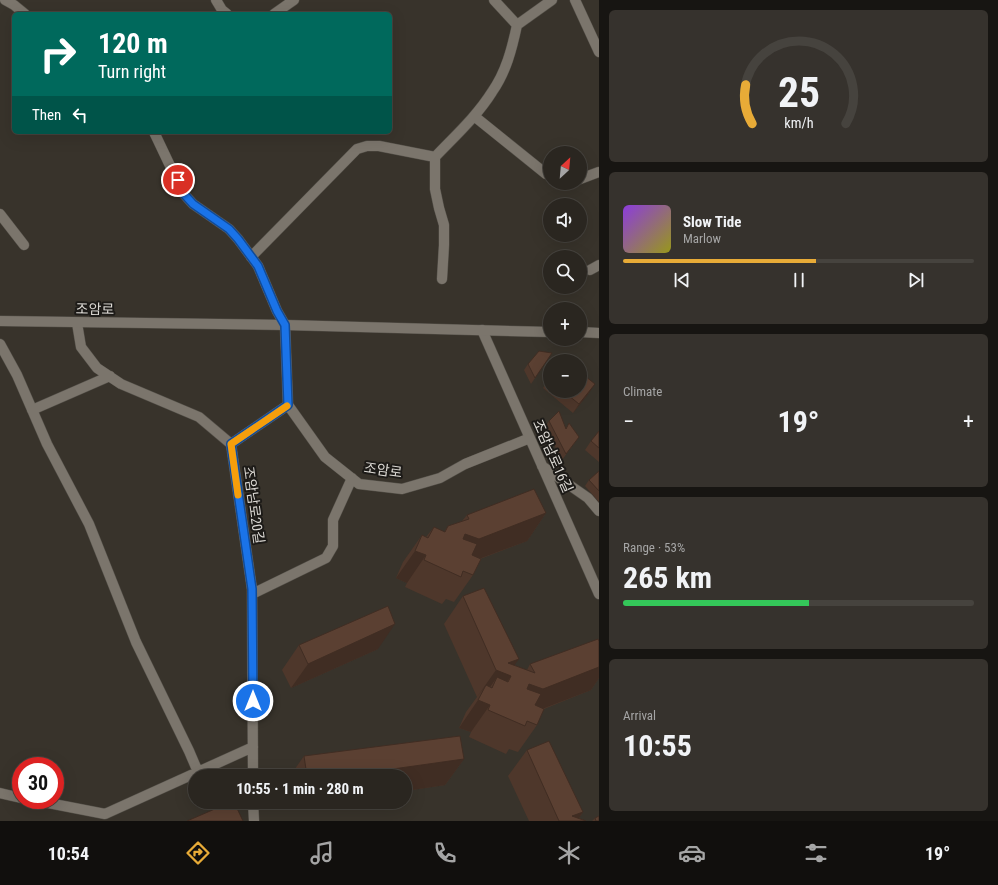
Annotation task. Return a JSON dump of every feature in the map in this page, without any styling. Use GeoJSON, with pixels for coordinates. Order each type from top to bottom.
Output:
{"type":"FeatureCollection","features":[{"type":"Feature","properties":{"kind":"street"},"geometry":{"type":"LineString","coordinates":[[5,0],[23,12]]}},
{"type":"Feature","properties":{"kind":"street"},"geometry":{"type":"LineString","coordinates":[[216,0],[224,12]]}},
{"type":"Feature","properties":{"kind":"street"},"geometry":{"type":"LineString","coordinates":[[277,12],[294,0]]}},
{"type":"Feature","properties":{"kind":"street"},"geometry":{"type":"LineString","coordinates":[[494,0],[517,25]]}},
{"type":"Feature","properties":{"kind":"street"},"geometry":{"type":"LineString","coordinates":[[442,279],[444,225],[435,189],[435,157],[474,116],[493,92],[507,64],[513,46],[517,25],[552,0]]}},
{"type":"Feature","properties":{"kind":"street"},"geometry":{"type":"LineString","coordinates":[[575,0],[599,52]]}},
{"type":"Feature","properties":{"kind":"street"},"geometry":{"type":"LineString","coordinates":[[474,116],[543,172]]}},
{"type":"Feature","properties":{"kind":"street"},"geometry":{"type":"LineString","coordinates":[[77,322],[81,347],[97,368],[121,384],[199,417],[231,444],[288,405],[285,325],[277,311],[258,266],[229,229],[193,204],[183,193],[155,134]]}},
{"type":"Feature","properties":{"kind":"street"},"geometry":{"type":"LineString","coordinates":[[251,257],[357,149],[367,146],[379,146],[435,157]]}},
{"type":"Feature","properties":{"kind":"street"},"geometry":{"type":"LineString","coordinates":[[587,176],[599,172]]}},
{"type":"Feature","properties":{"kind":"street"},"geometry":{"type":"LineString","coordinates":[[0,214],[24,245]]}},
{"type":"Feature","properties":{"kind":"street","name":"조암로"},"geometry":{"type":"LineString","coordinates":[[0,321],[285,325],[543,332]]}},
{"type":"Feature","properties":{"kind":"street","name":"조암남로16길"},"geometry":{"type":"LineString","coordinates":[[482,330],[599,594]]}},
{"type":"Feature","properties":{"kind":"street"},"geometry":{"type":"LineString","coordinates":[[587,332],[599,333]]}},
{"type":"Feature","properties":{"kind":"street"},"geometry":{"type":"LineString","coordinates":[[0,344],[17,375],[47,444],[89,524],[136,642],[197,769]]}},
{"type":"Feature","properties":{"kind":"street"},"geometry":{"type":"LineString","coordinates":[[32,410],[110,376]]}},
{"type":"Feature","properties":{"kind":"street","name":"조암로"},"geometry":{"type":"LineString","coordinates":[[288,405],[325,457],[359,484],[402,489],[440,478],[465,464],[530,438]]}},
{"type":"Feature","properties":{"kind":"street","name":"조암남로20길"},"geometry":{"type":"LineString","coordinates":[[231,444],[252,594],[253,769]]}},
{"type":"Feature","properties":{"kind":"street"},"geometry":{"type":"LineString","coordinates":[[542,466],[588,498],[599,511]]}},
{"type":"Feature","properties":{"kind":"street"},"geometry":{"type":"LineString","coordinates":[[252,594],[326,558],[333,546],[333,520],[352,478]]}},
{"type":"Feature","properties":{"kind":"street"},"geometry":{"type":"LineString","coordinates":[[205,769],[253,747]]}},
{"type":"Feature","properties":{"kind":"street"},"geometry":{"type":"LineString","coordinates":[[64,806],[104,814],[188,776]]}},
{"type":"Feature","properties":{"kind":"street"},"geometry":{"type":"LineString","coordinates":[[0,793],[12,796]]}},
{"type":"Feature","properties":{"kind":"street"},"geometry":{"type":"LineString","coordinates":[[254,809],[254,821]]}},
{"type":"Feature","properties":{"kind":"building"},"geometry":{"type":"Polygon","coordinates":[[[539,351],[552,353],[543,354],[543,366],[535,378],[528,364],[539,351]]]}},
{"type":"Feature","properties":{"kind":"building"},"geometry":{"type":"Polygon","coordinates":[[[587,378],[595,384],[587,394],[587,378]]]}},
{"type":"Feature","properties":{"kind":"building"},"geometry":{"type":"Polygon","coordinates":[[[572,398],[584,398],[579,404],[572,398]]]}},
{"type":"Feature","properties":{"kind":"building"},"geometry":{"type":"Polygon","coordinates":[[[559,411],[566,429],[569,423],[579,437],[566,454],[549,421],[559,411]]]}},
{"type":"Feature","properties":{"kind":"building"},"geometry":{"type":"Polygon","coordinates":[[[599,431],[599,448],[591,441],[599,431]]]}},
{"type":"Feature","properties":{"kind":"building"},"geometry":{"type":"Polygon","coordinates":[[[599,471],[599,491],[589,480],[599,471]]]}},
{"type":"Feature","properties":{"kind":"building"},"geometry":{"type":"Polygon","coordinates":[[[534,489],[546,513],[479,539],[465,534],[463,539],[477,544],[472,555],[481,559],[473,575],[463,571],[461,577],[424,560],[426,555],[415,551],[422,535],[428,538],[434,527],[445,532],[448,526],[469,519],[467,515],[534,489]]]}},
{"type":"Feature","properties":{"kind":"building"},"geometry":{"type":"Polygon","coordinates":[[[484,588],[519,659],[508,663],[535,673],[530,664],[598,639],[599,641],[599,667],[543,689],[529,684],[527,689],[541,694],[535,705],[544,709],[537,725],[527,721],[525,726],[488,710],[490,705],[478,700],[486,685],[492,688],[497,677],[508,682],[511,676],[496,670],[463,596],[484,588]]]}},
{"type":"Feature","properties":{"kind":"building"},"geometry":{"type":"Polygon","coordinates":[[[388,606],[395,624],[308,664],[299,645],[388,606]]]}},
{"type":"Feature","properties":{"kind":"building"},"geometry":{"type":"Polygon","coordinates":[[[460,736],[464,759],[393,769],[306,769],[304,756],[460,736]]]}},
{"type":"Feature","properties":{"kind":"building"},"geometry":{"type":"Polygon","coordinates":[[[549,741],[583,812],[572,816],[586,821],[559,821],[527,750],[549,741]]]}},
{"type":"Feature","properties":{"kind":"building"},"geometry":{"type":"Polygon","coordinates":[[[215,809],[237,809],[243,821],[187,821],[215,809]]]}},
{"type":"Feature","properties":{"kind":"building"},"geometry":{"type":"Polygon","coordinates":[[[599,816],[599,821],[596,821],[595,818],[599,816]]]}},
{"type":"Feature","properties":{"kind":"slow traffic"},"geometry":{"type":"LineString","coordinates":[[238,495],[231,444],[287,406]]}},
{"type":"Feature","properties":{"kind":"route"},"geometry":{"type":"LineString","coordinates":[[178,180],[183,193],[193,204],[229,229],[258,266],[277,311],[285,325],[288,405],[231,444],[252,589],[253,701]]}}]}
